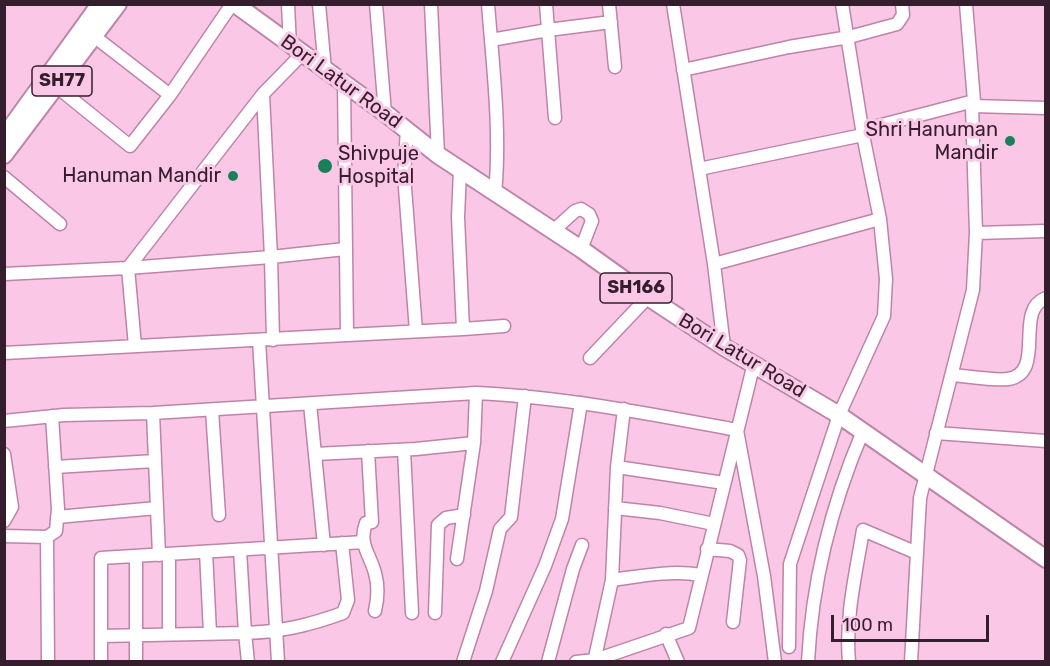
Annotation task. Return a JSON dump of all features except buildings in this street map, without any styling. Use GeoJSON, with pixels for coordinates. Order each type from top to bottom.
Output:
{"type":"FeatureCollection","features":[{"type":"Feature","properties":{"kind":"main road","name":"SH77"},"geometry":{"type":"LineString","coordinates":[[6,131],[100,4]]}},
{"type":"Feature","properties":{"kind":"main road","name":"SH77"},"geometry":{"type":"LineString","coordinates":[[4,155],[118,4]]}},
{"type":"Feature","properties":{"kind":"main road","name":"Bori Latur Road"},"geometry":{"type":"LineString","coordinates":[[233,4],[407,129],[438,155],[495,194],[581,249],[724,347],[839,415],[1046,559]]}},
{"type":"Feature","properties":{"kind":"street"},"geometry":{"type":"LineString","coordinates":[[57,87],[130,146],[170,94],[233,4]]}},
{"type":"Feature","properties":{"kind":"street"},"geometry":{"type":"LineString","coordinates":[[135,346],[128,268],[296,50],[288,4]]}},
{"type":"Feature","properties":{"kind":"street"},"geometry":{"type":"LineString","coordinates":[[319,4],[325,70]]}},
{"type":"Feature","properties":{"kind":"street"},"geometry":{"type":"LineString","coordinates":[[376,4],[385,113]]}},
{"type":"Feature","properties":{"kind":"street"},"geometry":{"type":"LineString","coordinates":[[430,4],[438,155]]}},
{"type":"Feature","properties":{"kind":"street"},"geometry":{"type":"LineString","coordinates":[[488,4],[497,127],[498,160],[495,194]]}},
{"type":"Feature","properties":{"kind":"street"},"geometry":{"type":"LineString","coordinates":[[546,4],[555,118]]}},
{"type":"Feature","properties":{"kind":"street"},"geometry":{"type":"LineString","coordinates":[[609,4],[615,67]]}},
{"type":"Feature","properties":{"kind":"street"},"geometry":{"type":"LineString","coordinates":[[673,4],[714,264],[724,347]]}},
{"type":"Feature","properties":{"kind":"street"},"geometry":{"type":"LineString","coordinates":[[789,647],[790,564],[839,415],[884,316],[886,279],[880,219],[842,4]]}},
{"type":"Feature","properties":{"kind":"street"},"geometry":{"type":"LineString","coordinates":[[683,70],[789,46],[849,37],[897,24],[903,15],[902,4]]}},
{"type":"Feature","properties":{"kind":"street"},"geometry":{"type":"LineString","coordinates":[[911,662],[920,498],[973,290],[976,233],[973,103],[966,4]]}},
{"type":"Feature","properties":{"kind":"street"},"geometry":{"type":"LineString","coordinates":[[491,40],[611,22]]}},
{"type":"Feature","properties":{"kind":"street"},"geometry":{"type":"LineString","coordinates":[[95,37],[170,94]]}},
{"type":"Feature","properties":{"kind":"street"},"geometry":{"type":"LineString","coordinates":[[344,83],[347,335]]}},
{"type":"Feature","properties":{"kind":"street"},"geometry":{"type":"LineString","coordinates":[[263,94],[273,340]]}},
{"type":"Feature","properties":{"kind":"street"},"geometry":{"type":"LineString","coordinates":[[699,169],[863,133],[973,103],[1046,108]]}},
{"type":"Feature","properties":{"kind":"street"},"geometry":{"type":"LineString","coordinates":[[407,129],[404,175],[416,331]]}},
{"type":"Feature","properties":{"kind":"street"},"geometry":{"type":"LineString","coordinates":[[460,170],[458,217],[463,329]]}},
{"type":"Feature","properties":{"kind":"street"},"geometry":{"type":"LineString","coordinates":[[4,177],[60,224]]}},
{"type":"Feature","properties":{"kind":"street"},"geometry":{"type":"LineString","coordinates":[[553,231],[575,211],[582,209],[590,214],[592,221],[581,249]]}},
{"type":"Feature","properties":{"kind":"street"},"geometry":{"type":"LineString","coordinates":[[714,264],[880,219]]}},
{"type":"Feature","properties":{"kind":"street"},"geometry":{"type":"LineString","coordinates":[[976,233],[1046,231]]}},
{"type":"Feature","properties":{"kind":"street"},"geometry":{"type":"LineString","coordinates":[[4,274],[128,268],[345,249]]}},
{"type":"Feature","properties":{"kind":"street"},"geometry":{"type":"LineString","coordinates":[[590,358],[648,297]]}},
{"type":"Feature","properties":{"kind":"street"},"geometry":{"type":"LineString","coordinates":[[951,375],[1008,379],[1022,371],[1029,351],[1032,311],[1035,304],[1046,298]]}},
{"type":"Feature","properties":{"kind":"street"},"geometry":{"type":"LineString","coordinates":[[4,353],[504,326]]}},
{"type":"Feature","properties":{"kind":"street"},"geometry":{"type":"LineString","coordinates":[[259,340],[278,662]]}},
{"type":"Feature","properties":{"kind":"street"},"geometry":{"type":"LineString","coordinates":[[576,662],[600,660],[666,634],[689,628],[754,363]]}},
{"type":"Feature","properties":{"kind":"street"},"geometry":{"type":"LineString","coordinates":[[4,421],[52,416],[212,410],[476,393],[525,396],[624,409],[737,430]]}},
{"type":"Feature","properties":{"kind":"street"},"geometry":{"type":"LineString","coordinates":[[457,559],[474,443],[476,393]]}},
{"type":"Feature","properties":{"kind":"street"},"geometry":{"type":"LineString","coordinates":[[463,662],[486,591],[500,529],[511,517],[525,396]]}},
{"type":"Feature","properties":{"kind":"street"},"geometry":{"type":"LineString","coordinates":[[502,662],[545,566],[562,519],[581,403]]}},
{"type":"Feature","properties":{"kind":"street"},"geometry":{"type":"LineString","coordinates":[[310,404],[324,545]]}},
{"type":"Feature","properties":{"kind":"street"},"geometry":{"type":"LineString","coordinates":[[600,660],[612,580],[615,508],[624,409]]}},
{"type":"Feature","properties":{"kind":"street"},"geometry":{"type":"LineString","coordinates":[[212,410],[219,515]]}},
{"type":"Feature","properties":{"kind":"street"},"geometry":{"type":"LineString","coordinates":[[153,413],[157,508],[164,555],[169,634]]}},
{"type":"Feature","properties":{"kind":"street"},"geometry":{"type":"LineString","coordinates":[[4,536],[47,537],[56,531],[52,416]]}},
{"type":"Feature","properties":{"kind":"street"},"geometry":{"type":"LineString","coordinates":[[737,430],[762,564],[774,655],[789,647],[808,646]]}},
{"type":"Feature","properties":{"kind":"street"},"geometry":{"type":"LineString","coordinates":[[808,662],[810,617],[831,515],[863,431]]}},
{"type":"Feature","properties":{"kind":"street"},"geometry":{"type":"LineString","coordinates":[[936,433],[1046,441]]}},
{"type":"Feature","properties":{"kind":"street"},"geometry":{"type":"LineString","coordinates":[[315,454],[404,450],[474,443]]}},
{"type":"Feature","properties":{"kind":"street"},"geometry":{"type":"LineString","coordinates":[[404,450],[412,613]]}},
{"type":"Feature","properties":{"kind":"street"},"geometry":{"type":"LineString","coordinates":[[368,451],[372,522],[366,523],[361,536],[375,574],[379,596],[375,611]]}},
{"type":"Feature","properties":{"kind":"street"},"geometry":{"type":"LineString","coordinates":[[4,454],[12,507],[4,521]]}},
{"type":"Feature","properties":{"kind":"street"},"geometry":{"type":"LineString","coordinates":[[55,467],[155,460]]}},
{"type":"Feature","properties":{"kind":"street"},"geometry":{"type":"LineString","coordinates":[[618,467],[724,483]]}},
{"type":"Feature","properties":{"kind":"street"},"geometry":{"type":"LineString","coordinates":[[57,518],[157,508]]}},
{"type":"Feature","properties":{"kind":"street"},"geometry":{"type":"LineString","coordinates":[[615,508],[660,513],[714,524]]}},
{"type":"Feature","properties":{"kind":"street"},"geometry":{"type":"LineString","coordinates":[[435,613],[438,525],[446,518],[464,515]]}},
{"type":"Feature","properties":{"kind":"street"},"geometry":{"type":"LineString","coordinates":[[849,662],[849,617],[863,530],[916,553]]}},
{"type":"Feature","properties":{"kind":"street"},"geometry":{"type":"LineString","coordinates":[[47,537],[48,662]]}},
{"type":"Feature","properties":{"kind":"street"},"geometry":{"type":"LineString","coordinates":[[101,662],[101,558],[364,542]]}},
{"type":"Feature","properties":{"kind":"street"},"geometry":{"type":"LineString","coordinates":[[101,636],[277,632],[343,613],[348,600],[342,543]]}},
{"type":"Feature","properties":{"kind":"street"},"geometry":{"type":"LineString","coordinates":[[548,662],[573,569],[582,545]]}},
{"type":"Feature","properties":{"kind":"street"},"geometry":{"type":"LineString","coordinates":[[707,549],[730,550],[738,555],[740,560],[733,622]]}},
{"type":"Feature","properties":{"kind":"street"},"geometry":{"type":"LineString","coordinates":[[240,550],[248,662]]}},
{"type":"Feature","properties":{"kind":"street"},"geometry":{"type":"LineString","coordinates":[[206,552],[210,633]]}},
{"type":"Feature","properties":{"kind":"street"},"geometry":{"type":"LineString","coordinates":[[136,556],[136,662]]}},
{"type":"Feature","properties":{"kind":"street"},"geometry":{"type":"LineString","coordinates":[[612,580],[663,574],[701,575]]}},
{"type":"Feature","properties":{"kind":"street"},"geometry":{"type":"LineString","coordinates":[[666,634],[678,662]]}},
{"type":"Feature","properties":{"kind":"place","name":"Shri Hanuman Mandir"},"geometry":{"type":"Point","coordinates":[1010,141]}},
{"type":"Feature","properties":{"kind":"place","name":"Shivpuje Hospital"},"geometry":{"type":"Point","coordinates":[325,166]}},
{"type":"Feature","properties":{"kind":"place","name":"Hanuman Mandir"},"geometry":{"type":"Point","coordinates":[233,176]}}]}
